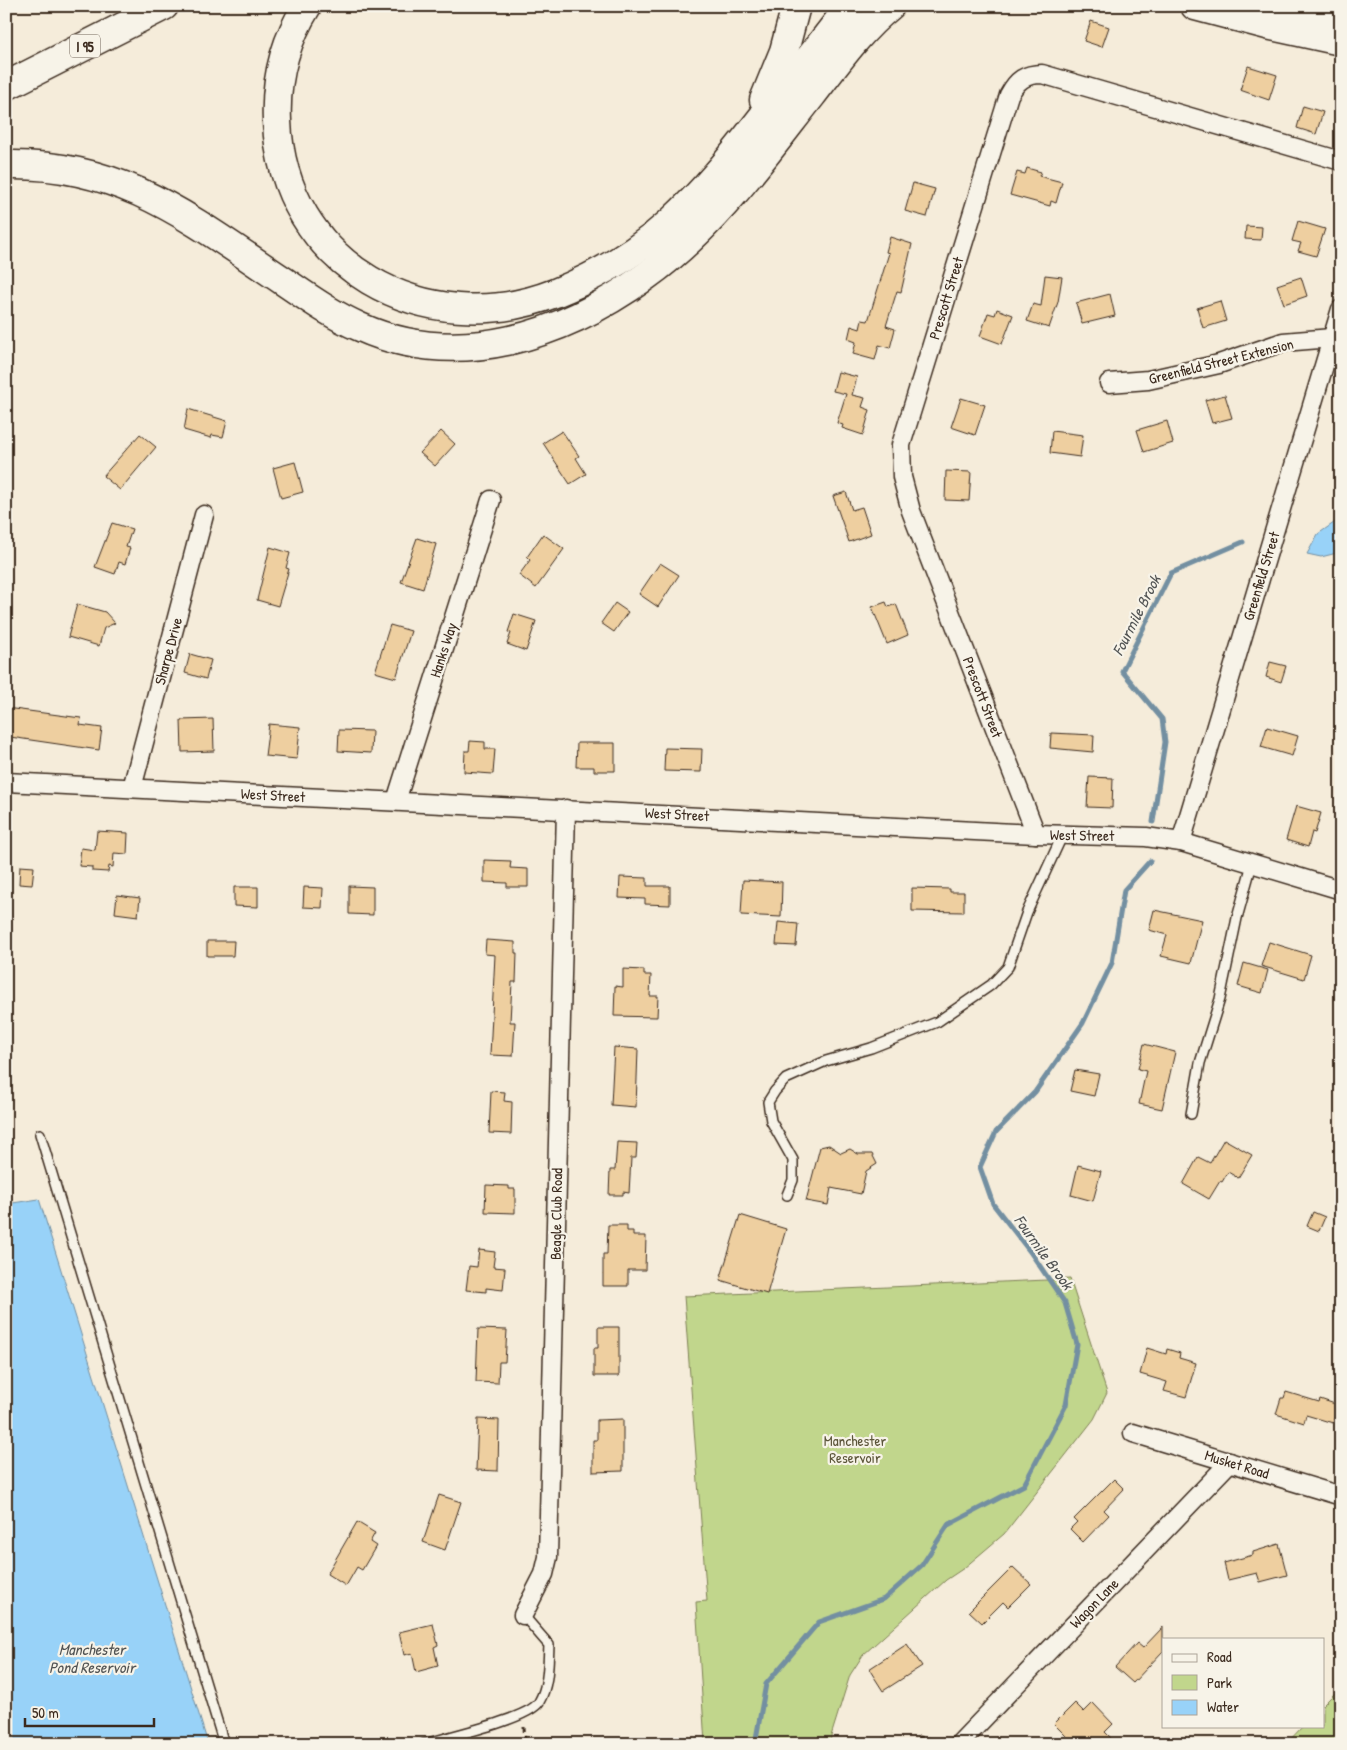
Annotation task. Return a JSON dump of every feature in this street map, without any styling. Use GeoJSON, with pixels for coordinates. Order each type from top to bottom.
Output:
{"type":"FeatureCollection","features":[{"type":"Feature","properties":{"kind":"main road","name":"I 95"},"geometry":{"type":"LineString","coordinates":[[6,86],[164,6]]}},
{"type":"Feature","properties":{"kind":"main road"},"geometry":{"type":"LineString","coordinates":[[307,6],[289,44],[277,89],[278,134],[282,161],[291,187],[310,223],[345,262],[377,284],[418,302],[460,309],[502,307],[542,298],[586,279],[627,256],[676,219],[705,190],[850,6]]}},
{"type":"Feature","properties":{"kind":"main road"},"geometry":{"type":"LineString","coordinates":[[739,148],[779,66],[796,6]]}},
{"type":"Feature","properties":{"kind":"main road"},"geometry":{"type":"LineString","coordinates":[[6,165],[50,166],[75,171],[120,183],[148,194],[188,217],[334,314],[375,334],[434,347],[460,348],[498,344],[554,327],[606,301],[646,276],[684,246],[730,200],[850,46],[890,6]]}},
{"type":"Feature","properties":{"kind":"main road"},"geometry":{"type":"LineString","coordinates":[[1195,6],[1267,26],[1341,42]]}},
{"type":"Feature","properties":{"kind":"main road"},"geometry":{"type":"LineString","coordinates":[[1288,6],[1341,26]]}},
{"type":"Feature","properties":{"kind":"street","name":"Prescott Street"},"geometry":{"type":"LineString","coordinates":[[1036,834],[911,511],[902,477],[901,445],[1009,95],[1021,78],[1030,74],[1042,74],[1341,161]]}},
{"type":"Feature","properties":{"kind":"street","name":"Greenfield Street"},"geometry":{"type":"LineString","coordinates":[[1181,842],[1341,310]]}},
{"type":"Feature","properties":{"kind":"street","name":"Greenfield Street Extension"},"geometry":{"type":"LineString","coordinates":[[1109,383],[1148,380],[1219,364],[1283,342],[1332,338]]}},
{"type":"Feature","properties":{"kind":"street","name":"Hanks Way"},"geometry":{"type":"LineString","coordinates":[[396,801],[491,500]]}},
{"type":"Feature","properties":{"kind":"street","name":"Sharpe Drive"},"geometry":{"type":"LineString","coordinates":[[132,788],[204,515]]}},
{"type":"Feature","properties":{"kind":"street","name":"West Street"},"geometry":{"type":"LineString","coordinates":[[6,782],[1036,834],[1146,837],[1181,842],[1341,890]]}},
{"type":"Feature","properties":{"kind":"street","name":"Beagle Club Road"},"geometry":{"type":"LineString","coordinates":[[524,1615],[538,1589],[548,1557],[566,809]]}},
{"type":"Feature","properties":{"kind":"street","name":"Musket Road"},"geometry":{"type":"LineString","coordinates":[[1133,1432],[1341,1496]]}},
{"type":"Feature","properties":{"kind":"street","name":"Wagon Lane"},"geometry":{"type":"LineString","coordinates":[[959,1744],[1230,1462]]}},
{"type":"Feature","properties":{"kind":"lane"},"geometry":{"type":"LineString","coordinates":[[787,1195],[793,1180],[793,1160],[770,1121],[768,1102],[774,1091],[786,1079],[826,1061],[871,1048],[937,1022],[991,985],[1008,967],[1027,912],[1063,834]]}},
{"type":"Feature","properties":{"kind":"lane"},"geometry":{"type":"LineString","coordinates":[[1191,1114],[1200,1063],[1220,1000],[1237,918],[1252,864]]}},
{"type":"Feature","properties":{"kind":"lane"},"geometry":{"type":"LineString","coordinates":[[40,1134],[224,1744]]}},
{"type":"Feature","properties":{"kind":"lane"},"geometry":{"type":"LineString","coordinates":[[424,1744],[523,1715],[539,1703],[546,1687],[549,1645],[524,1615]]}},
{"type":"Feature","properties":{"kind":"path"},"geometry":{"type":"LineString","coordinates":[[523,1715],[525,1744]]}},
{"type":"Feature","properties":{"kind":"path"},"geometry":{"type":"LineString","coordinates":[[913,1744],[917,1737],[934,1739],[943,1744]]}},
{"type":"Feature","properties":{"kind":"green space","name":"Manchester Reservoir"},"geometry":{"type":"Polygon","coordinates":[[[1070,1279],[1107,1393],[1094,1419],[1004,1534],[964,1568],[946,1580],[863,1655],[850,1675],[830,1744],[705,1744],[696,1602],[707,1601],[684,1296],[1070,1279]]]}},
{"type":"Feature","properties":{"kind":"green space"},"geometry":{"type":"Polygon","coordinates":[[[1341,1687],[1341,1744],[1286,1744],[1301,1728],[1324,1728],[1324,1704],[1341,1687]]]}},
{"type":"Feature","properties":{"kind":"water"},"geometry":{"type":"Polygon","coordinates":[[[1341,518],[1341,552],[1321,557],[1307,554],[1318,534],[1341,518]]]}},
{"type":"Feature","properties":{"kind":"water","name":"Manchester Pond Reservoir"},"geometry":{"type":"Polygon","coordinates":[[[39,1199],[208,1744],[6,1744],[6,1204],[39,1199]]]}},
{"type":"Feature","properties":{"kind":"building"},"geometry":{"type":"Polygon","coordinates":[[[1091,21],[1109,27],[1102,47],[1084,41],[1091,21]]]}},
{"type":"Feature","properties":{"kind":"building"},"geometry":{"type":"Polygon","coordinates":[[[1248,66],[1277,75],[1269,100],[1240,90],[1248,66]]]}},
{"type":"Feature","properties":{"kind":"building"},"geometry":{"type":"Polygon","coordinates":[[[1303,106],[1323,112],[1316,134],[1297,128],[1303,106]]]}},
{"type":"Feature","properties":{"kind":"building"},"geometry":{"type":"Polygon","coordinates":[[[1027,168],[1041,172],[1039,176],[1062,182],[1056,203],[1051,201],[1050,206],[1010,195],[1017,172],[1025,174],[1027,168]]]}},
{"type":"Feature","properties":{"kind":"building"},"geometry":{"type":"Polygon","coordinates":[[[913,183],[935,189],[927,217],[905,211],[913,183]]]}},
{"type":"Feature","properties":{"kind":"building"},"geometry":{"type":"Polygon","coordinates":[[[1298,221],[1325,229],[1316,256],[1298,251],[1301,243],[1292,241],[1298,221]]]}},
{"type":"Feature","properties":{"kind":"building"},"geometry":{"type":"Polygon","coordinates":[[[1246,226],[1262,227],[1261,240],[1245,239],[1246,226]]]}},
{"type":"Feature","properties":{"kind":"building"},"geometry":{"type":"Polygon","coordinates":[[[890,237],[912,244],[901,292],[897,291],[886,326],[895,329],[890,348],[879,345],[875,360],[853,354],[856,342],[848,339],[851,326],[860,329],[862,320],[868,321],[889,253],[886,252],[890,237]]]}},
{"type":"Feature","properties":{"kind":"building"},"geometry":{"type":"Polygon","coordinates":[[[1045,275],[1062,277],[1058,302],[1049,328],[1027,321],[1033,304],[1041,306],[1045,275]]]}},
{"type":"Feature","properties":{"kind":"building"},"geometry":{"type":"Polygon","coordinates":[[[1301,277],[1307,296],[1284,304],[1277,285],[1301,277]]]}},
{"type":"Feature","properties":{"kind":"building"},"geometry":{"type":"Polygon","coordinates":[[[1110,294],[1115,316],[1082,324],[1076,303],[1110,294]]]}},
{"type":"Feature","properties":{"kind":"building"},"geometry":{"type":"Polygon","coordinates":[[[1220,301],[1226,321],[1203,328],[1197,308],[1220,301]]]}},
{"type":"Feature","properties":{"kind":"building"},"geometry":{"type":"Polygon","coordinates":[[[997,309],[1013,315],[1002,344],[980,336],[988,313],[995,315],[997,309]]]}},
{"type":"Feature","properties":{"kind":"building"},"geometry":{"type":"Polygon","coordinates":[[[838,372],[857,377],[852,395],[865,398],[862,407],[870,410],[863,435],[842,428],[843,425],[837,423],[846,394],[833,391],[838,372]]]}},
{"type":"Feature","properties":{"kind":"building"},"geometry":{"type":"Polygon","coordinates":[[[1225,395],[1232,418],[1212,423],[1205,400],[1225,395]]]}},
{"type":"Feature","properties":{"kind":"building"},"geometry":{"type":"Polygon","coordinates":[[[961,398],[985,405],[975,435],[951,427],[961,398]]]}},
{"type":"Feature","properties":{"kind":"building"},"geometry":{"type":"Polygon","coordinates":[[[188,409],[227,421],[223,437],[212,435],[211,438],[184,430],[188,409]]]}},
{"type":"Feature","properties":{"kind":"building"},"geometry":{"type":"Polygon","coordinates":[[[1167,421],[1173,443],[1144,452],[1137,430],[1167,421]]]}},
{"type":"Feature","properties":{"kind":"building"},"geometry":{"type":"Polygon","coordinates":[[[441,431],[455,444],[435,466],[420,453],[441,431]]]}},
{"type":"Feature","properties":{"kind":"building"},"geometry":{"type":"Polygon","coordinates":[[[562,431],[579,456],[576,458],[586,474],[570,484],[543,443],[562,431]]]}},
{"type":"Feature","properties":{"kind":"building"},"geometry":{"type":"Polygon","coordinates":[[[1052,431],[1083,435],[1080,457],[1050,453],[1052,431]]]}},
{"type":"Feature","properties":{"kind":"building"},"geometry":{"type":"Polygon","coordinates":[[[140,434],[156,447],[120,490],[103,476],[140,434]]]}},
{"type":"Feature","properties":{"kind":"building"},"geometry":{"type":"Polygon","coordinates":[[[295,462],[303,492],[281,498],[273,468],[295,462]]]}},
{"type":"Feature","properties":{"kind":"building"},"geometry":{"type":"Polygon","coordinates":[[[946,471],[971,472],[969,501],[945,500],[946,471]]]}},
{"type":"Feature","properties":{"kind":"building"},"geometry":{"type":"Polygon","coordinates":[[[846,492],[852,510],[862,507],[871,534],[849,542],[833,496],[846,492]]]}},
{"type":"Feature","properties":{"kind":"building"},"geometry":{"type":"Polygon","coordinates":[[[112,523],[132,529],[126,547],[130,548],[125,564],[119,562],[115,574],[95,567],[112,523]]]}},
{"type":"Feature","properties":{"kind":"building"},"geometry":{"type":"Polygon","coordinates":[[[543,534],[564,549],[536,588],[519,575],[530,560],[527,557],[543,534]]]}},
{"type":"Feature","properties":{"kind":"building"},"geometry":{"type":"Polygon","coordinates":[[[417,538],[436,544],[423,589],[401,582],[417,538]]]}},
{"type":"Feature","properties":{"kind":"building"},"geometry":{"type":"Polygon","coordinates":[[[270,547],[290,553],[286,568],[289,569],[278,606],[257,600],[270,547]]]}},
{"type":"Feature","properties":{"kind":"building"},"geometry":{"type":"Polygon","coordinates":[[[660,563],[679,575],[658,607],[639,594],[660,563]]]}},
{"type":"Feature","properties":{"kind":"building"},"geometry":{"type":"Polygon","coordinates":[[[886,602],[888,607],[896,604],[908,635],[887,644],[872,607],[886,602]]]}},
{"type":"Feature","properties":{"kind":"building"},"geometry":{"type":"Polygon","coordinates":[[[615,603],[628,612],[614,632],[601,623],[615,603]]]}},
{"type":"Feature","properties":{"kind":"building"},"geometry":{"type":"Polygon","coordinates":[[[77,604],[105,612],[115,623],[104,628],[99,646],[68,637],[77,604]]]}},
{"type":"Feature","properties":{"kind":"building"},"geometry":{"type":"Polygon","coordinates":[[[514,614],[536,621],[526,651],[507,644],[511,633],[508,632],[514,614]]]}},
{"type":"Feature","properties":{"kind":"building"},"geometry":{"type":"Polygon","coordinates":[[[390,625],[411,631],[396,678],[375,672],[390,625]]]}},
{"type":"Feature","properties":{"kind":"building"},"geometry":{"type":"Polygon","coordinates":[[[190,654],[211,660],[206,679],[185,673],[190,654]]]}},
{"type":"Feature","properties":{"kind":"building"},"geometry":{"type":"Polygon","coordinates":[[[1270,662],[1286,666],[1281,682],[1266,677],[1270,662]]]}},
{"type":"Feature","properties":{"kind":"building"},"geometry":{"type":"Polygon","coordinates":[[[6,708],[81,718],[80,725],[102,728],[99,750],[10,737],[6,735],[6,708]]]}},
{"type":"Feature","properties":{"kind":"building"},"geometry":{"type":"Polygon","coordinates":[[[213,719],[214,751],[182,752],[181,720],[213,719]]]}},
{"type":"Feature","properties":{"kind":"building"},"geometry":{"type":"Polygon","coordinates":[[[269,724],[300,727],[297,759],[265,756],[269,724]]]}},
{"type":"Feature","properties":{"kind":"building"},"geometry":{"type":"Polygon","coordinates":[[[1267,727],[1298,736],[1292,756],[1261,747],[1267,727]]]}},
{"type":"Feature","properties":{"kind":"building"},"geometry":{"type":"Polygon","coordinates":[[[339,730],[372,731],[371,753],[338,751],[339,730]]]}},
{"type":"Feature","properties":{"kind":"building"},"geometry":{"type":"Polygon","coordinates":[[[1051,733],[1094,735],[1093,752],[1050,748],[1051,733]]]}},
{"type":"Feature","properties":{"kind":"building"},"geometry":{"type":"Polygon","coordinates":[[[470,741],[485,742],[485,749],[495,749],[493,774],[464,772],[465,751],[469,751],[470,741]]]}},
{"type":"Feature","properties":{"kind":"building"},"geometry":{"type":"Polygon","coordinates":[[[577,743],[615,743],[615,771],[594,771],[594,767],[576,767],[577,743]]]}},
{"type":"Feature","properties":{"kind":"building"},"geometry":{"type":"Polygon","coordinates":[[[665,748],[702,749],[701,772],[664,771],[665,748]]]}},
{"type":"Feature","properties":{"kind":"building"},"geometry":{"type":"Polygon","coordinates":[[[1089,777],[1113,778],[1112,808],[1087,807],[1089,777]]]}},
{"type":"Feature","properties":{"kind":"building"},"geometry":{"type":"Polygon","coordinates":[[[1296,806],[1321,813],[1315,833],[1312,832],[1308,847],[1286,840],[1296,806]]]}},
{"type":"Feature","properties":{"kind":"building"},"geometry":{"type":"Polygon","coordinates":[[[97,831],[128,833],[127,854],[114,853],[113,867],[109,866],[108,872],[92,871],[92,867],[79,866],[81,848],[95,850],[97,831]]]}},
{"type":"Feature","properties":{"kind":"building"},"geometry":{"type":"Polygon","coordinates":[[[484,860],[511,861],[510,868],[528,869],[528,887],[507,887],[507,883],[484,882],[484,860]]]}},
{"type":"Feature","properties":{"kind":"building"},"geometry":{"type":"Polygon","coordinates":[[[20,866],[34,867],[32,885],[19,884],[20,866]]]}},
{"type":"Feature","properties":{"kind":"building"},"geometry":{"type":"Polygon","coordinates":[[[620,877],[647,878],[647,886],[670,886],[670,905],[645,904],[645,899],[619,898],[620,877]]]}},
{"type":"Feature","properties":{"kind":"building"},"geometry":{"type":"Polygon","coordinates":[[[743,880],[782,882],[781,917],[741,915],[743,880]]]}},
{"type":"Feature","properties":{"kind":"building"},"geometry":{"type":"Polygon","coordinates":[[[349,886],[373,887],[373,915],[349,914],[349,886]]]}},
{"type":"Feature","properties":{"kind":"building"},"geometry":{"type":"Polygon","coordinates":[[[234,887],[258,887],[258,907],[234,906],[234,887]]]}},
{"type":"Feature","properties":{"kind":"building"},"geometry":{"type":"Polygon","coordinates":[[[304,887],[323,888],[322,908],[303,907],[304,887]]]}},
{"type":"Feature","properties":{"kind":"building"},"geometry":{"type":"Polygon","coordinates":[[[912,888],[950,889],[950,892],[964,892],[964,912],[912,911],[912,888]]]}},
{"type":"Feature","properties":{"kind":"building"},"geometry":{"type":"Polygon","coordinates":[[[117,895],[140,898],[138,916],[115,913],[117,895]]]}},
{"type":"Feature","properties":{"kind":"building"},"geometry":{"type":"Polygon","coordinates":[[[1154,910],[1202,920],[1191,963],[1161,956],[1167,935],[1149,930],[1154,910]]]}},
{"type":"Feature","properties":{"kind":"building"},"geometry":{"type":"Polygon","coordinates":[[[778,922],[798,924],[796,946],[776,945],[778,922]]]}},
{"type":"Feature","properties":{"kind":"building"},"geometry":{"type":"Polygon","coordinates":[[[486,940],[515,942],[515,953],[517,953],[516,982],[512,982],[510,1022],[515,1022],[513,1056],[490,1055],[495,955],[485,954],[486,940]]]}},
{"type":"Feature","properties":{"kind":"building"},"geometry":{"type":"Polygon","coordinates":[[[207,941],[234,941],[233,956],[207,956],[207,941]]]}},
{"type":"Feature","properties":{"kind":"building"},"geometry":{"type":"Polygon","coordinates":[[[1269,942],[1311,955],[1304,979],[1261,966],[1269,942]]]}},
{"type":"Feature","properties":{"kind":"building"},"geometry":{"type":"Polygon","coordinates":[[[1244,963],[1268,970],[1262,993],[1238,986],[1244,963]]]}},
{"type":"Feature","properties":{"kind":"building"},"geometry":{"type":"Polygon","coordinates":[[[623,969],[644,970],[644,975],[651,975],[650,996],[658,996],[657,1017],[614,1016],[615,986],[623,987],[623,969]]]}},
{"type":"Feature","properties":{"kind":"building"},"geometry":{"type":"Polygon","coordinates":[[[1144,1044],[1175,1052],[1162,1109],[1139,1104],[1146,1071],[1138,1069],[1144,1044]]]}},
{"type":"Feature","properties":{"kind":"building"},"geometry":{"type":"Polygon","coordinates":[[[614,1047],[638,1049],[636,1107],[611,1105],[614,1047]]]}},
{"type":"Feature","properties":{"kind":"building"},"geometry":{"type":"Polygon","coordinates":[[[1075,1070],[1099,1074],[1094,1096],[1070,1091],[1075,1070]]]}},
{"type":"Feature","properties":{"kind":"building"},"geometry":{"type":"Polygon","coordinates":[[[491,1091],[505,1092],[504,1101],[512,1102],[511,1134],[489,1133],[491,1091]]]}},
{"type":"Feature","properties":{"kind":"building"},"geometry":{"type":"Polygon","coordinates":[[[1224,1139],[1252,1155],[1238,1178],[1228,1172],[1209,1199],[1183,1184],[1198,1157],[1210,1163],[1224,1139]]]}},
{"type":"Feature","properties":{"kind":"building"},"geometry":{"type":"Polygon","coordinates":[[[617,1142],[637,1143],[636,1158],[631,1158],[629,1193],[623,1192],[623,1195],[609,1195],[610,1170],[615,1170],[617,1142]]]}},
{"type":"Feature","properties":{"kind":"building"},"geometry":{"type":"Polygon","coordinates":[[[829,1145],[841,1153],[850,1149],[858,1154],[872,1154],[877,1164],[866,1171],[861,1194],[831,1188],[828,1205],[806,1201],[820,1147],[829,1145]]]}},
{"type":"Feature","properties":{"kind":"building"},"geometry":{"type":"Polygon","coordinates":[[[1078,1165],[1101,1171],[1093,1201],[1071,1195],[1078,1165]]]}},
{"type":"Feature","properties":{"kind":"building"},"geometry":{"type":"Polygon","coordinates":[[[486,1185],[509,1186],[509,1189],[515,1189],[515,1213],[485,1212],[486,1185]]]}},
{"type":"Feature","properties":{"kind":"building"},"geometry":{"type":"Polygon","coordinates":[[[1313,1212],[1325,1217],[1319,1231],[1307,1226],[1313,1212]]]}},
{"type":"Feature","properties":{"kind":"building"},"geometry":{"type":"Polygon","coordinates":[[[740,1215],[786,1229],[767,1294],[720,1280],[740,1215]]]}},
{"type":"Feature","properties":{"kind":"building"},"geometry":{"type":"Polygon","coordinates":[[[608,1225],[627,1225],[627,1231],[633,1231],[633,1236],[646,1236],[645,1270],[628,1270],[628,1286],[603,1286],[603,1254],[607,1254],[608,1225]]]}},
{"type":"Feature","properties":{"kind":"building"},"geometry":{"type":"Polygon","coordinates":[[[479,1250],[495,1252],[493,1267],[505,1268],[503,1290],[486,1288],[486,1292],[466,1290],[469,1266],[477,1267],[479,1250]]]}},
{"type":"Feature","properties":{"kind":"building"},"geometry":{"type":"Polygon","coordinates":[[[598,1327],[619,1327],[619,1376],[594,1376],[594,1348],[598,1348],[598,1327]]]}},
{"type":"Feature","properties":{"kind":"building"},"geometry":{"type":"Polygon","coordinates":[[[478,1329],[507,1330],[505,1362],[499,1362],[498,1383],[476,1382],[478,1329]]]}},
{"type":"Feature","properties":{"kind":"building"},"geometry":{"type":"Polygon","coordinates":[[[1147,1348],[1166,1354],[1167,1349],[1180,1353],[1179,1358],[1196,1363],[1186,1397],[1164,1391],[1167,1382],[1140,1374],[1147,1348]]]}},
{"type":"Feature","properties":{"kind":"building"},"geometry":{"type":"Polygon","coordinates":[[[1286,1392],[1319,1402],[1320,1399],[1338,1405],[1333,1423],[1306,1415],[1304,1423],[1276,1414],[1281,1398],[1284,1398],[1286,1392]]]}},
{"type":"Feature","properties":{"kind":"building"},"geometry":{"type":"Polygon","coordinates":[[[478,1419],[499,1420],[498,1471],[476,1470],[478,1419]]]}},
{"type":"Feature","properties":{"kind":"building"},"geometry":{"type":"Polygon","coordinates":[[[623,1419],[623,1471],[593,1472],[593,1440],[597,1440],[597,1420],[623,1419]]]}},
{"type":"Feature","properties":{"kind":"building"},"geometry":{"type":"Polygon","coordinates":[[[1114,1479],[1124,1489],[1104,1510],[1109,1515],[1083,1542],[1070,1529],[1077,1522],[1074,1519],[1114,1479]]]}},
{"type":"Feature","properties":{"kind":"building"},"geometry":{"type":"Polygon","coordinates":[[[439,1495],[461,1502],[445,1550],[423,1542],[439,1495]]]}},
{"type":"Feature","properties":{"kind":"building"},"geometry":{"type":"Polygon","coordinates":[[[357,1522],[375,1533],[370,1542],[376,1546],[362,1570],[357,1567],[346,1586],[327,1574],[357,1522]]]}},
{"type":"Feature","properties":{"kind":"building"},"geometry":{"type":"Polygon","coordinates":[[[1279,1544],[1287,1575],[1260,1582],[1257,1573],[1228,1580],[1224,1563],[1253,1555],[1253,1552],[1279,1544]]]}},
{"type":"Feature","properties":{"kind":"building"},"geometry":{"type":"Polygon","coordinates":[[[1013,1567],[1031,1584],[1008,1607],[1003,1602],[982,1623],[969,1611],[1013,1567]]]}},
{"type":"Feature","properties":{"kind":"building"},"geometry":{"type":"Polygon","coordinates":[[[433,1624],[438,1645],[434,1647],[438,1666],[416,1672],[412,1653],[404,1655],[399,1632],[433,1624]]]}},
{"type":"Feature","properties":{"kind":"building"},"geometry":{"type":"Polygon","coordinates":[[[1163,1627],[1162,1652],[1133,1683],[1115,1667],[1137,1643],[1143,1648],[1163,1627]]]}},
{"type":"Feature","properties":{"kind":"building"},"geometry":{"type":"Polygon","coordinates":[[[907,1644],[922,1666],[883,1691],[869,1669],[907,1644]]]}},
{"type":"Feature","properties":{"kind":"building"},"geometry":{"type":"Polygon","coordinates":[[[1075,1703],[1084,1712],[1093,1703],[1113,1724],[1105,1732],[1117,1744],[1074,1744],[1054,1724],[1075,1703]]]}},
{"type":"Feature","properties":{"kind":"waterway","name":"Fourmile Brook"},"geometry":{"type":"LineString","coordinates":[[1153,822],[1165,742],[1162,719],[1122,671],[1171,573],[1243,542]]}},
{"type":"Feature","properties":{"kind":"waterway","name":"Fourmile Brook"},"geometry":{"type":"LineString","coordinates":[[755,1744],[766,1684],[819,1622],[884,1599],[922,1565],[948,1525],[1024,1485],[1066,1405],[1077,1344],[1065,1303],[1031,1253],[993,1204],[980,1167],[996,1132],[1035,1092],[1083,1023],[1112,963],[1124,890],[1150,861]]}}]}
